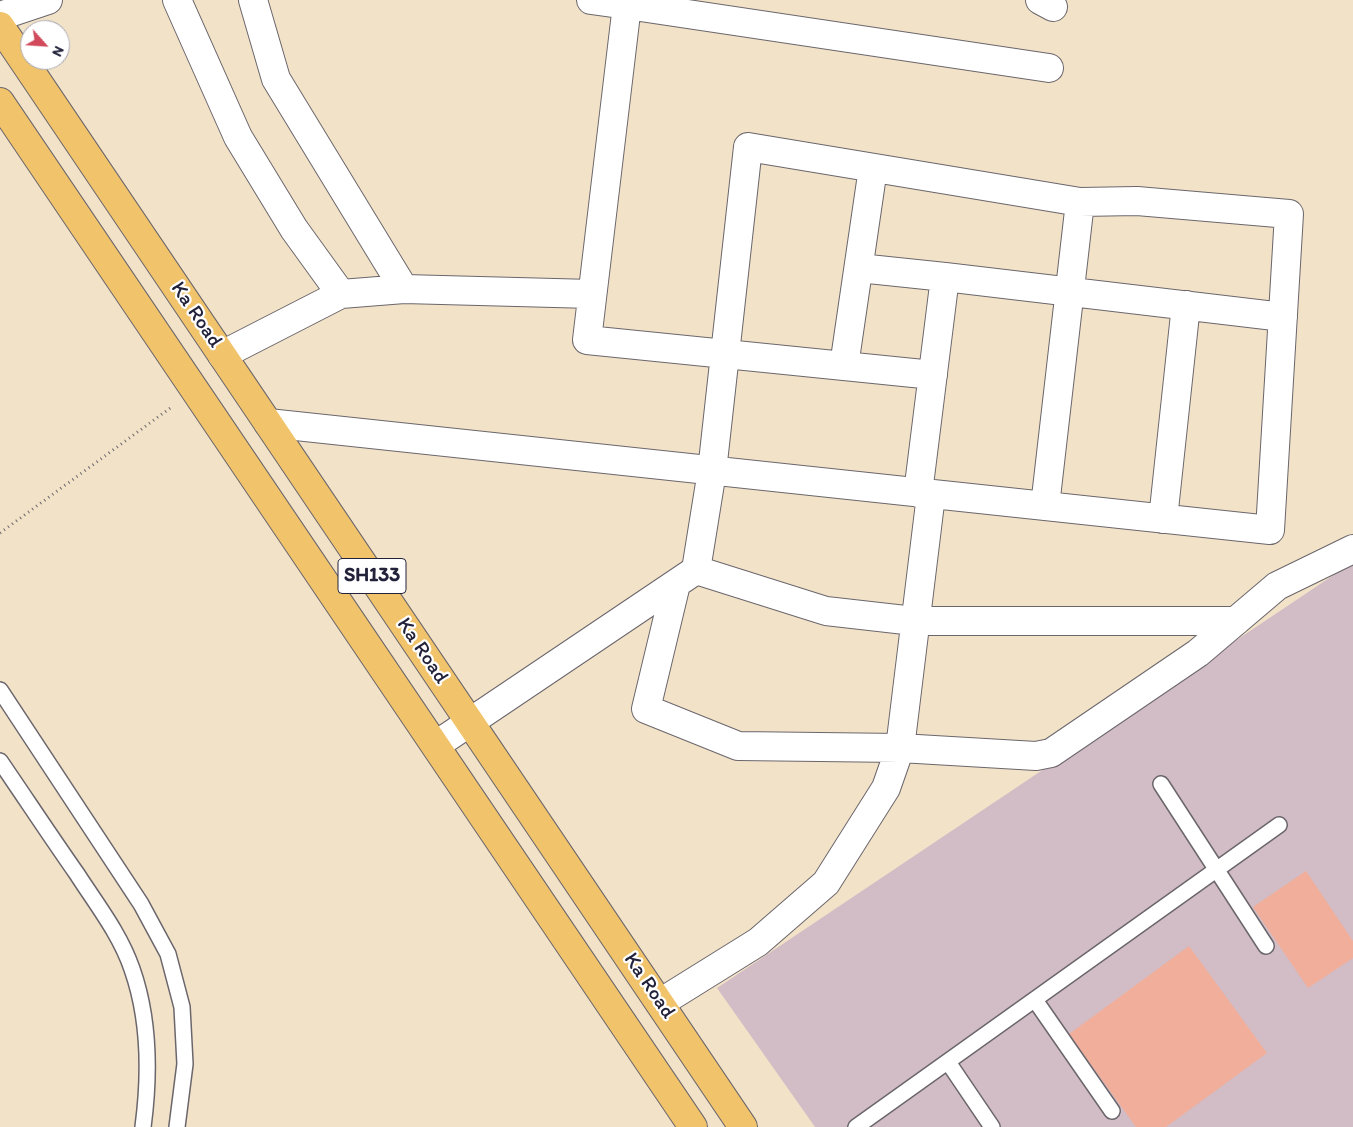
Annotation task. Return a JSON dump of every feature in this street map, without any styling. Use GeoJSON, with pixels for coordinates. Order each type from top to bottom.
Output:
{"type":"FeatureCollection","features":[{"type":"Feature","properties":{"kind":"main road","name":"Ka Road"},"geometry":{"type":"LineString","coordinates":[[0,26],[743,1127]]}},
{"type":"Feature","properties":{"kind":"main road","name":"Ka Road"},"geometry":{"type":"LineString","coordinates":[[0,102],[693,1127]]}},
{"type":"Feature","properties":{"kind":"street"},"geometry":{"type":"LineString","coordinates":[[0,16],[48,0]]}},
{"type":"Feature","properties":{"kind":"street"},"geometry":{"type":"LineString","coordinates":[[176,0],[238,137],[294,229],[341,294]]}},
{"type":"Feature","properties":{"kind":"street"},"geometry":{"type":"LineString","coordinates":[[254,0],[276,79],[404,289]]}},
{"type":"Feature","properties":{"kind":"street"},"geometry":{"type":"LineString","coordinates":[[592,0],[1050,68]]}},
{"type":"Feature","properties":{"kind":"street"},"geometry":{"type":"LineString","coordinates":[[627,5],[587,340],[933,375]]}},
{"type":"Feature","properties":{"kind":"street"},"geometry":{"type":"LineString","coordinates":[[268,423],[712,471],[925,494],[1270,530],[1290,214],[1137,201],[1080,202],[748,147],[712,471],[686,577],[646,709],[738,746],[900,748],[1036,756],[1051,753],[1198,653],[1276,586],[1353,549]]}},
{"type":"Feature","properties":{"kind":"street"},"geometry":{"type":"LineString","coordinates":[[844,366],[874,168]]}},
{"type":"Feature","properties":{"kind":"street"},"geometry":{"type":"LineString","coordinates":[[1045,506],[1080,202]]}},
{"type":"Feature","properties":{"kind":"street"},"geometry":{"type":"LineString","coordinates":[[858,268],[1283,317]]}},
{"type":"Feature","properties":{"kind":"street"},"geometry":{"type":"LineString","coordinates":[[660,1003],[758,942],[826,883],[886,788],[900,748],[914,621],[933,375],[945,277]]}},
{"type":"Feature","properties":{"kind":"street"},"geometry":{"type":"LineString","coordinates":[[222,355],[341,294],[404,289],[592,294]]}},
{"type":"Feature","properties":{"kind":"street"},"geometry":{"type":"LineString","coordinates":[[1162,519],[1186,305]]}},
{"type":"Feature","properties":{"kind":"street"},"geometry":{"type":"LineString","coordinates":[[436,745],[686,577],[826,611],[914,621],[1236,621]]}},
{"type":"Feature","properties":{"kind":"lane"},"geometry":{"type":"LineString","coordinates":[[0,690],[141,904],[168,954],[183,1016],[185,1064],[177,1127]]}},
{"type":"Feature","properties":{"kind":"lane"},"geometry":{"type":"LineString","coordinates":[[0,761],[118,936],[133,970],[144,1015],[147,1044],[148,1074],[143,1127]]}},
{"type":"Feature","properties":{"kind":"lane"},"geometry":{"type":"LineString","coordinates":[[1161,784],[1266,946]]}},
{"type":"Feature","properties":{"kind":"lane"},"geometry":{"type":"LineString","coordinates":[[856,1127],[1279,826]]}},
{"type":"Feature","properties":{"kind":"lane"},"geometry":{"type":"LineString","coordinates":[[1035,1000],[1112,1111]]}},
{"type":"Feature","properties":{"kind":"lane"},"geometry":{"type":"LineString","coordinates":[[948,1062],[992,1127]]}},
{"type":"Feature","properties":{"kind":"path"},"geometry":{"type":"LineString","coordinates":[[0,533],[195,389]]}},
{"type":"Feature","properties":{"kind":"shaded area"},"geometry":{"type":"Polygon","coordinates":[[[1353,562],[1353,1127],[815,1127],[717,988],[1353,562]]]}},
{"type":"Feature","properties":{"kind":"building"},"geometry":{"type":"Polygon","coordinates":[[[1306,871],[1353,941],[1353,958],[1308,988],[1253,907],[1306,871]]]}},
{"type":"Feature","properties":{"kind":"building"},"geometry":{"type":"Polygon","coordinates":[[[1189,946],[1267,1053],[1166,1127],[1136,1127],[1069,1034],[1189,946]]]}}]}
